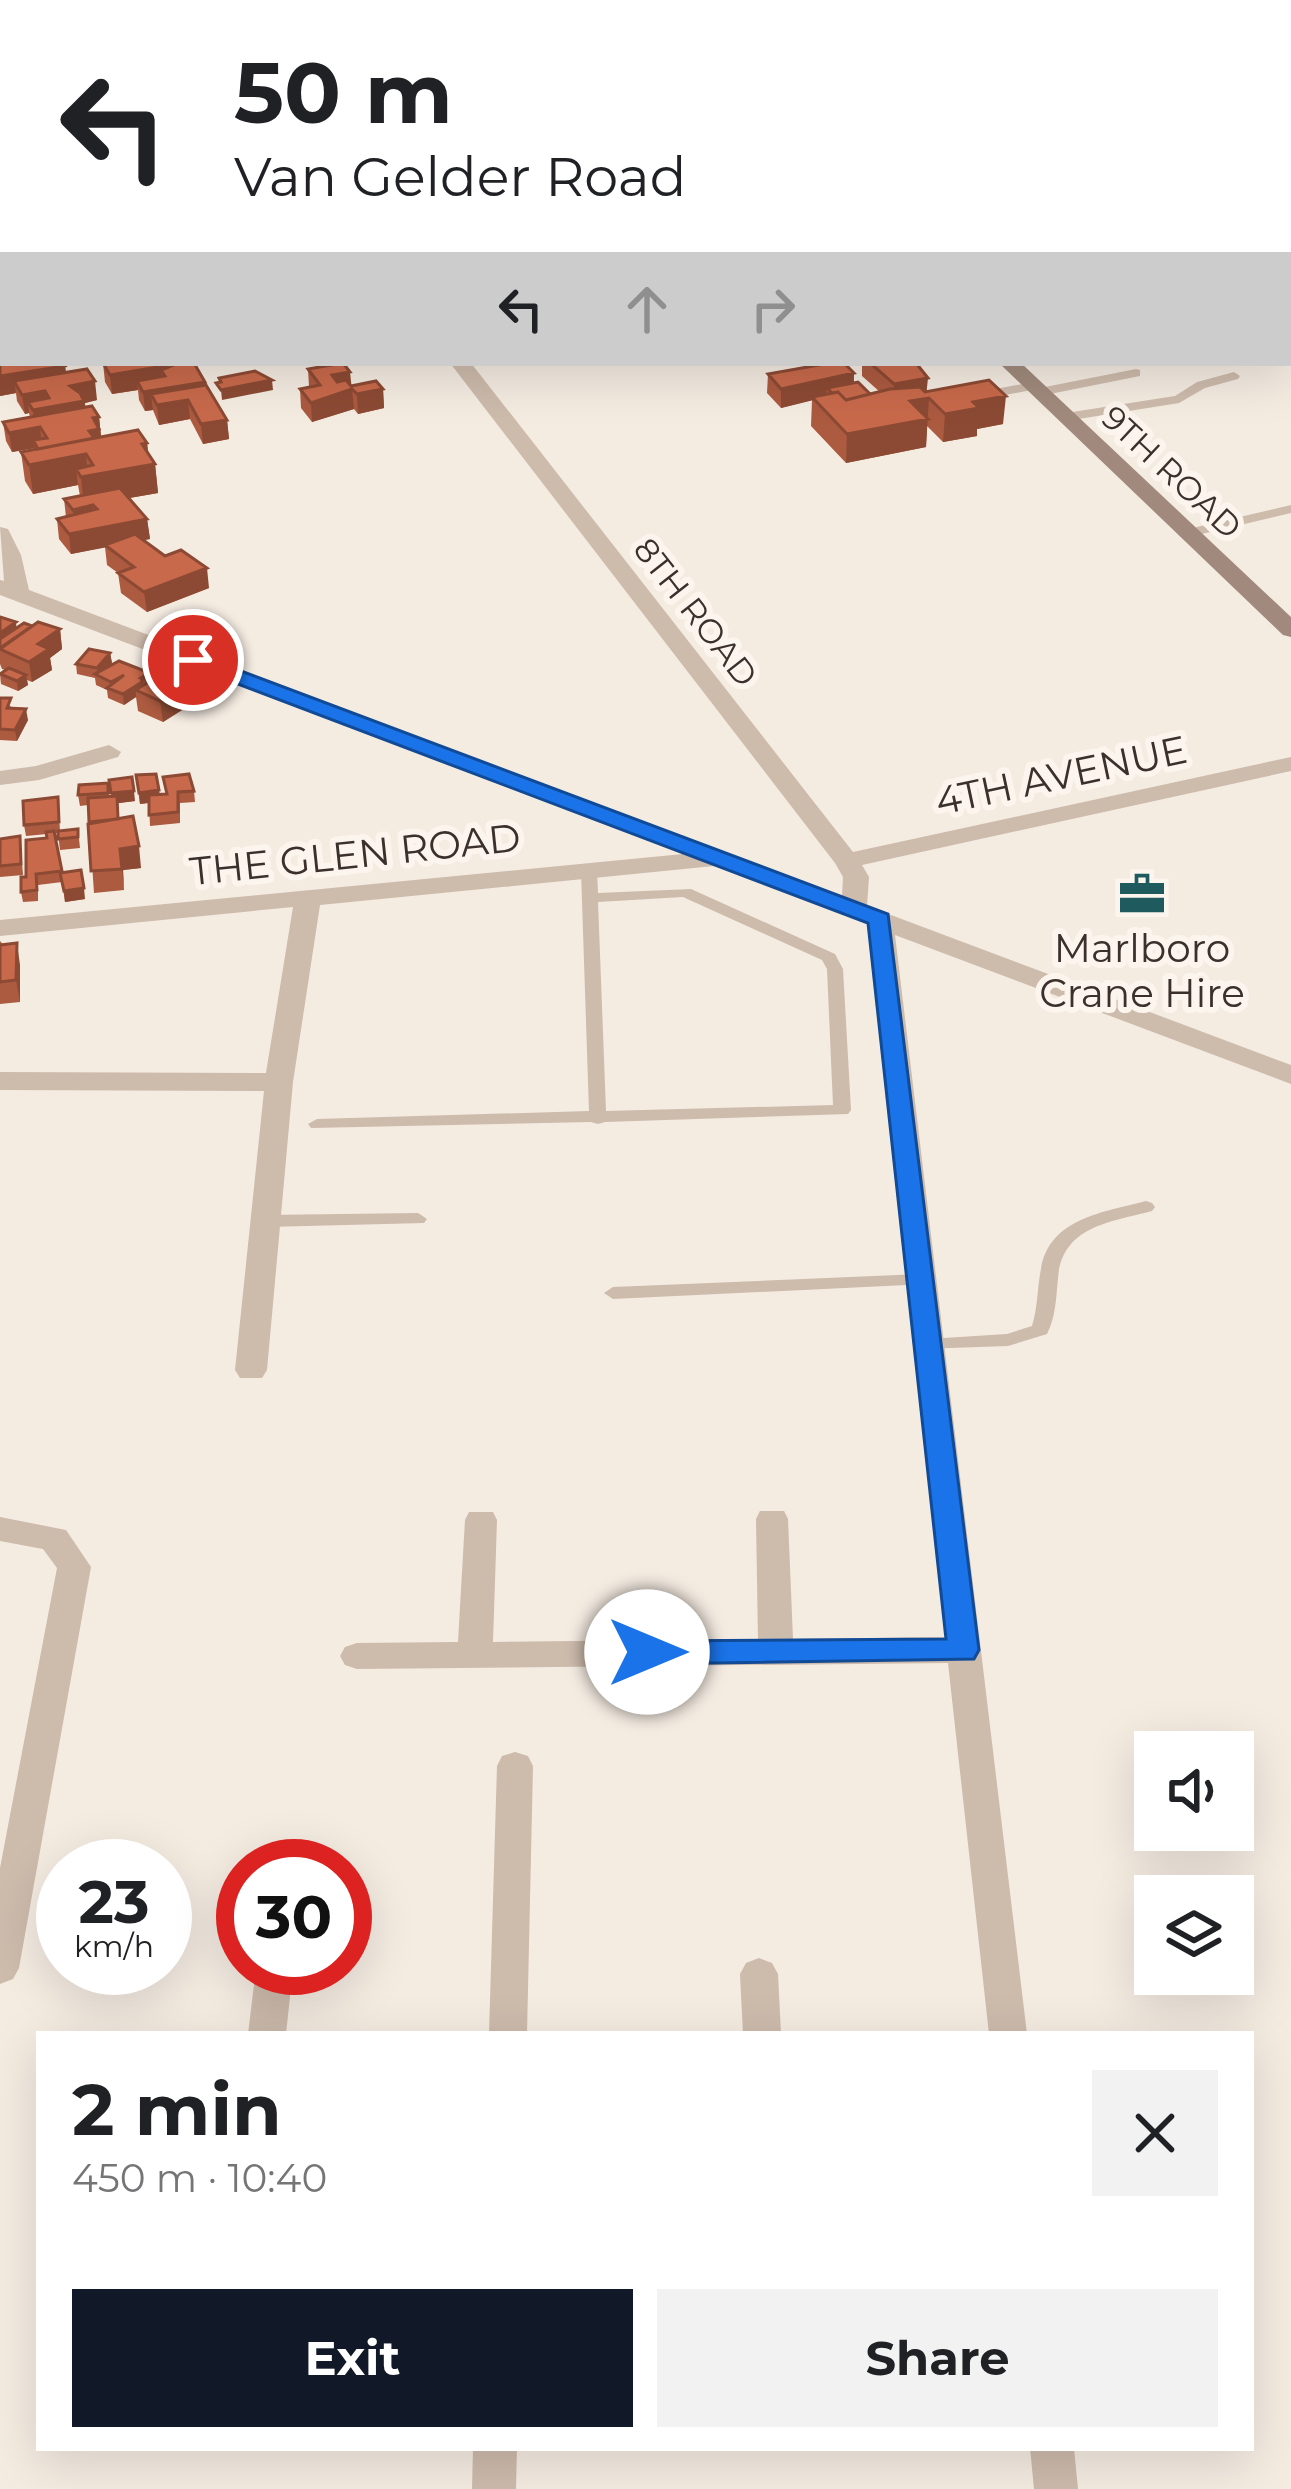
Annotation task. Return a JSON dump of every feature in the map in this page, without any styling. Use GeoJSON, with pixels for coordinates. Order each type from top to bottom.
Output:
{"type":"FeatureCollection","features":[{"type":"Feature","properties":{"kind":"main road","name":"9TH ROAD"},"geometry":{"type":"LineString","coordinates":[[1012,366],[1291,630]]}},
{"type":"Feature","properties":{"kind":"street","name":"8TH ROAD"},"geometry":{"type":"LineString","coordinates":[[462,366],[856,878],[867,914],[921,1280],[1008,2031]]}},
{"type":"Feature","properties":{"kind":"street"},"geometry":{"type":"LineString","coordinates":[[0,534],[10,555],[9,590],[1291,1075]]}},
{"type":"Feature","properties":{"kind":"street"},"geometry":{"type":"LineString","coordinates":[[0,778],[39,773],[109,752]]}},
{"type":"Feature","properties":{"kind":"street","name":"4TH AVENUE"},"geometry":{"type":"LineString","coordinates":[[847,861],[1291,764]]}},
{"type":"Feature","properties":{"kind":"street","name":"THE GLEN ROAD"},"geometry":{"type":"LineString","coordinates":[[0,928],[308,898],[590,884],[718,858]]}},
{"type":"Feature","properties":{"kind":"street"},"geometry":{"type":"LineString","coordinates":[[250,1370],[279,1082],[308,898]]}},
{"type":"Feature","properties":{"kind":"street"},"geometry":{"type":"LineString","coordinates":[[0,1081],[279,1082]]}},
{"type":"Feature","properties":{"kind":"street"},"geometry":{"type":"LineString","coordinates":[[772,1519],[776,1652]]}},
{"type":"Feature","properties":{"kind":"street"},"geometry":{"type":"LineString","coordinates":[[475,1652],[481,1520]]}},
{"type":"Feature","properties":{"kind":"street"},"geometry":{"type":"LineString","coordinates":[[0,1529],[54,1539],[74,1567],[0,1968]]}},
{"type":"Feature","properties":{"kind":"street"},"geometry":{"type":"LineString","coordinates":[[356,1657],[475,1652],[963,1650]]}},
{"type":"Feature","properties":{"kind":"street"},"geometry":{"type":"LineString","coordinates":[[508,2031],[515,1766]]}},
{"type":"Feature","properties":{"kind":"street"},"geometry":{"type":"LineString","coordinates":[[759,1974],[762,2031]]}},
{"type":"Feature","properties":{"kind":"street"},"geometry":{"type":"LineString","coordinates":[[267,2031],[271,1995]]}},
{"type":"Feature","properties":{"kind":"street"},"geometry":{"type":"LineString","coordinates":[[494,2489],[495,2451]]}},
{"type":"Feature","properties":{"kind":"street"},"geometry":{"type":"LineString","coordinates":[[1052,2451],[1055,2489]]}},
{"type":"Feature","properties":{"kind":"lane"},"geometry":{"type":"LineString","coordinates":[[970,398],[1136,373]]}},
{"type":"Feature","properties":{"kind":"lane"},"geometry":{"type":"LineString","coordinates":[[1066,418],[1186,397],[1201,385],[1234,376]]}},
{"type":"Feature","properties":{"kind":"lane"},"geometry":{"type":"LineString","coordinates":[[1189,533],[1291,509]]}},
{"type":"Feature","properties":{"kind":"lane"},"geometry":{"type":"LineString","coordinates":[[317,1124],[598,1119],[832,1113],[845,1104],[835,969],[830,957],[685,892],[590,884],[598,1119]]}},
{"type":"Feature","properties":{"kind":"lane"},"geometry":{"type":"LineString","coordinates":[[928,1345],[1008,1340],[1040,1330],[1046,1317],[1050,1254],[1060,1238],[1077,1227],[1146,1208]]}},
{"type":"Feature","properties":{"kind":"lane"},"geometry":{"type":"LineString","coordinates":[[266,1221],[418,1220]]}},
{"type":"Feature","properties":{"kind":"lane"},"geometry":{"type":"LineString","coordinates":[[613,1293],[921,1280]]}},
{"type":"Feature","properties":{"kind":"building"},"geometry":{"type":"Polygon","coordinates":[[[0,366],[65,366],[0,376],[0,366]]]}},
{"type":"Feature","properties":{"kind":"building"},"geometry":{"type":"Polygon","coordinates":[[[105,366],[164,366],[110,375],[105,366]]]}},
{"type":"Feature","properties":{"kind":"building"},"geometry":{"type":"Polygon","coordinates":[[[196,366],[205,382],[143,392],[137,381],[165,376],[161,370],[196,366]]]}},
{"type":"Feature","properties":{"kind":"building"},"geometry":{"type":"Polygon","coordinates":[[[345,366],[350,372],[332,375],[337,382],[346,380],[351,386],[376,381],[383,389],[357,394],[352,389],[311,403],[300,389],[320,385],[308,369],[345,366]]]}},
{"type":"Feature","properties":{"kind":"building"},"geometry":{"type":"Polygon","coordinates":[[[813,366],[847,366],[854,373],[781,389],[768,374],[813,366]]]}},
{"type":"Feature","properties":{"kind":"building"},"geometry":{"type":"Polygon","coordinates":[[[873,366],[918,366],[928,378],[894,384],[873,366]]]}},
{"type":"Feature","properties":{"kind":"building"},"geometry":{"type":"Polygon","coordinates":[[[87,369],[95,381],[70,386],[84,401],[33,410],[28,402],[49,398],[45,391],[22,395],[14,381],[87,369]]]}},
{"type":"Feature","properties":{"kind":"building"},"geometry":{"type":"Polygon","coordinates":[[[255,371],[272,380],[221,390],[216,383],[221,382],[219,378],[255,371]]]}},
{"type":"Feature","properties":{"kind":"building"},"geometry":{"type":"Polygon","coordinates":[[[989,380],[1006,396],[973,402],[979,408],[945,414],[929,398],[910,401],[928,419],[847,434],[812,397],[838,392],[846,400],[890,389],[920,387],[925,392],[989,380]]]}},
{"type":"Feature","properties":{"kind":"building"},"geometry":{"type":"Polygon","coordinates":[[[858,382],[870,394],[846,400],[827,388],[858,382]]]}},
{"type":"Feature","properties":{"kind":"building"},"geometry":{"type":"Polygon","coordinates":[[[206,385],[227,420],[201,424],[188,400],[157,405],[151,394],[206,385]]]}},
{"type":"Feature","properties":{"kind":"building"},"geometry":{"type":"Polygon","coordinates":[[[92,406],[99,417],[93,418],[99,429],[89,431],[94,438],[38,449],[33,440],[47,438],[40,427],[9,433],[3,422],[92,406]]]}},
{"type":"Feature","properties":{"kind":"building"},"geometry":{"type":"Polygon","coordinates":[[[138,430],[155,464],[81,477],[76,469],[93,465],[86,454],[29,465],[21,452],[138,430]]]}},
{"type":"Feature","properties":{"kind":"building"},"geometry":{"type":"Polygon","coordinates":[[[120,488],[147,519],[69,534],[57,519],[97,509],[93,505],[73,510],[64,499],[120,488]]]}},
{"type":"Feature","properties":{"kind":"building"},"geometry":{"type":"Polygon","coordinates":[[[135,534],[165,556],[181,550],[207,568],[144,592],[118,573],[134,567],[105,545],[135,534]]]}},
{"type":"Feature","properties":{"kind":"building"},"geometry":{"type":"Polygon","coordinates":[[[0,617],[16,622],[0,633],[0,617]]]}},
{"type":"Feature","properties":{"kind":"building"},"geometry":{"type":"Polygon","coordinates":[[[38,622],[60,629],[38,644],[49,649],[29,662],[0,649],[38,622]]]}},
{"type":"Feature","properties":{"kind":"building"},"geometry":{"type":"Polygon","coordinates":[[[24,623],[32,626],[0,648],[0,639],[24,623]]]}},
{"type":"Feature","properties":{"kind":"building"},"geometry":{"type":"Polygon","coordinates":[[[89,649],[110,653],[97,668],[76,664],[89,649]]]}},
{"type":"Feature","properties":{"kind":"building"},"geometry":{"type":"Polygon","coordinates":[[[119,661],[150,673],[123,694],[107,688],[124,675],[111,682],[95,674],[119,661]]]}},
{"type":"Feature","properties":{"kind":"building"},"geometry":{"type":"Polygon","coordinates":[[[182,662],[207,672],[160,701],[136,690],[150,681],[141,678],[155,670],[164,673],[182,662]]]}},
{"type":"Feature","properties":{"kind":"building"},"geometry":{"type":"Polygon","coordinates":[[[9,668],[26,675],[17,681],[0,674],[9,668]]]}},
{"type":"Feature","properties":{"kind":"building"},"geometry":{"type":"Polygon","coordinates":[[[0,698],[11,698],[7,708],[26,709],[15,730],[0,729],[0,698]]]}},
{"type":"Feature","properties":{"kind":"building"},"geometry":{"type":"Polygon","coordinates":[[[156,774],[159,790],[139,793],[136,775],[156,774]]]}},
{"type":"Feature","properties":{"kind":"building"},"geometry":{"type":"Polygon","coordinates":[[[189,774],[194,791],[178,792],[178,812],[149,815],[149,795],[167,794],[163,777],[189,774]]]}},
{"type":"Feature","properties":{"kind":"building"},"geometry":{"type":"Polygon","coordinates":[[[132,777],[134,791],[111,793],[109,780],[132,777]]]}},
{"type":"Feature","properties":{"kind":"building"},"geometry":{"type":"Polygon","coordinates":[[[108,783],[108,793],[78,795],[79,785],[108,783]]]}},
{"type":"Feature","properties":{"kind":"building"},"geometry":{"type":"Polygon","coordinates":[[[117,796],[118,819],[89,822],[88,798],[117,796]]]}},
{"type":"Feature","properties":{"kind":"building"},"geometry":{"type":"Polygon","coordinates":[[[58,797],[59,822],[24,825],[23,801],[58,797]]]}},
{"type":"Feature","properties":{"kind":"building"},"geometry":{"type":"Polygon","coordinates":[[[133,816],[139,846],[120,849],[122,869],[91,871],[88,824],[133,816]]]}},
{"type":"Feature","properties":{"kind":"building"},"geometry":{"type":"Polygon","coordinates":[[[78,829],[78,837],[58,839],[58,831],[78,829]]]}},
{"type":"Feature","properties":{"kind":"building"},"geometry":{"type":"Polygon","coordinates":[[[54,831],[62,871],[36,874],[37,890],[21,892],[26,840],[47,838],[46,832],[54,831]]]}},
{"type":"Feature","properties":{"kind":"building"},"geometry":{"type":"Polygon","coordinates":[[[20,836],[21,864],[0,866],[0,839],[20,836]]]}},
{"type":"Feature","properties":{"kind":"building"},"geometry":{"type":"Polygon","coordinates":[[[81,870],[84,888],[64,891],[60,873],[81,870]]]}},
{"type":"Feature","properties":{"kind":"building"},"geometry":{"type":"Polygon","coordinates":[[[17,943],[16,980],[0,982],[0,945],[17,943]]]}},
{"type":"Feature","properties":{"kind":"place","name":"Marlboro Crane Hire"},"geometry":{"type":"Point","coordinates":[1142,894]}},
{"type":"Feature","properties":{"kind":"route"},"geometry":{"type":"LineString","coordinates":[[193,660],[880,919],[963,1650],[647,1652]]}}]}
